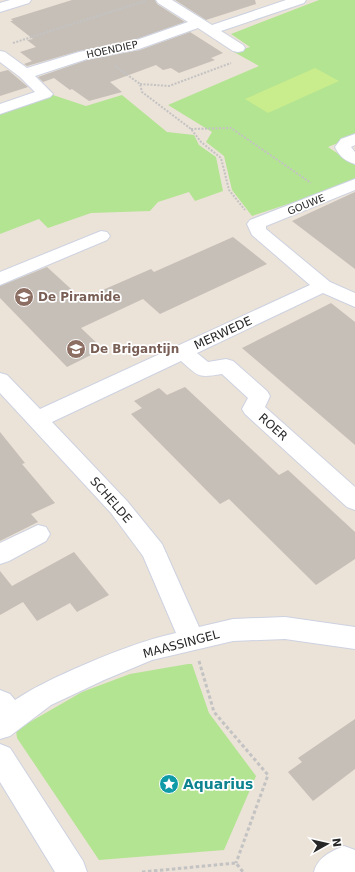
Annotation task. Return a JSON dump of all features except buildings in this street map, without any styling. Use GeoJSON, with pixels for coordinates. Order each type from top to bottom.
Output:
{"type":"FeatureCollection","features":[{"type":"Feature","properties":{"kind":"street"},"geometry":{"type":"LineString","coordinates":[[0,8],[24,0]]}},
{"type":"Feature","properties":{"kind":"street"},"geometry":{"type":"LineString","coordinates":[[163,0],[238,48]]}},
{"type":"Feature","properties":{"kind":"street","name":"HOENDIEP"},"geometry":{"type":"LineString","coordinates":[[25,74],[84,55],[134,46],[299,0]]}},
{"type":"Feature","properties":{"kind":"street"},"geometry":{"type":"LineString","coordinates":[[0,109],[45,94],[3,50]]}},
{"type":"Feature","properties":{"kind":"street"},"geometry":{"type":"LineString","coordinates":[[355,138],[347,142],[343,147],[346,153],[355,159]]}},
{"type":"Feature","properties":{"kind":"street","name":"GOUWE"},"geometry":{"type":"LineString","coordinates":[[256,224],[355,184]]}},
{"type":"Feature","properties":{"kind":"street"},"geometry":{"type":"LineString","coordinates":[[256,224],[258,231],[323,286],[355,301]]}},
{"type":"Feature","properties":{"kind":"street"},"geometry":{"type":"LineString","coordinates":[[0,279],[101,236]]}},
{"type":"Feature","properties":{"kind":"street","name":"MERWEDE"},"geometry":{"type":"LineString","coordinates":[[36,420],[323,286]]}},
{"type":"Feature","properties":{"kind":"street","name":"ROER"},"geometry":{"type":"LineString","coordinates":[[184,352],[204,370],[226,366],[258,396],[253,409],[355,501]]}},
{"type":"Feature","properties":{"kind":"street","name":"SCHELDE"},"geometry":{"type":"LineString","coordinates":[[0,380],[119,507],[153,552],[192,640]]}},
{"type":"Feature","properties":{"kind":"street"},"geometry":{"type":"LineString","coordinates":[[0,554],[38,534]]}},
{"type":"Feature","properties":{"kind":"street","name":"MAASSINGEL"},"geometry":{"type":"LineString","coordinates":[[4,716],[95,672],[149,650],[232,630],[285,628],[355,638]]}},
{"type":"Feature","properties":{"kind":"street"},"geometry":{"type":"LineString","coordinates":[[0,757],[72,872]]}},
{"type":"Feature","properties":{"kind":"path"},"geometry":{"type":"LineString","coordinates":[[3,50],[150,0]]}},
{"type":"Feature","properties":{"kind":"path"},"geometry":{"type":"LineString","coordinates":[[97,53],[140,84],[169,86],[248,56],[238,48]]}},
{"type":"Feature","properties":{"kind":"path"},"geometry":{"type":"LineString","coordinates":[[140,84],[142,92],[191,129],[201,142],[221,158],[229,190],[256,224]]}},
{"type":"Feature","properties":{"kind":"path"},"geometry":{"type":"LineString","coordinates":[[191,129],[231,128],[328,195]]}},
{"type":"Feature","properties":{"kind":"path"},"geometry":{"type":"LineString","coordinates":[[192,640],[214,712],[268,775],[236,863]]}},
{"type":"Feature","properties":{"kind":"path"},"geometry":{"type":"LineString","coordinates":[[142,872],[236,863]]}},
{"type":"Feature","properties":{"kind":"path"},"geometry":{"type":"LineString","coordinates":[[236,863],[243,872]]}},
{"type":"Feature","properties":{"kind":"green space"},"geometry":{"type":"Polygon","coordinates":[[[319,0],[355,0],[355,136],[328,147],[355,165],[355,182],[252,216],[232,190],[224,156],[206,142],[212,132],[168,105],[259,66],[234,52],[250,47],[231,34],[319,0]]]}},
{"type":"Feature","properties":{"kind":"green space"},"geometry":{"type":"Polygon","coordinates":[[[315,68],[339,81],[268,113],[245,99],[315,68]]]}},
{"type":"Feature","properties":{"kind":"green space"},"geometry":{"type":"Polygon","coordinates":[[[53,95],[86,106],[122,95],[167,132],[194,135],[199,145],[216,157],[223,191],[195,201],[189,192],[158,202],[150,211],[91,213],[48,228],[39,219],[0,234],[0,113],[53,95]]]}},
{"type":"Feature","properties":{"kind":"green space"},"geometry":{"type":"Polygon","coordinates":[[[192,664],[209,713],[256,776],[224,850],[99,860],[17,738],[16,730],[82,692],[130,674],[192,664]]]}},
{"type":"Feature","properties":{"kind":"place","name":"De Piramide"},"geometry":{"type":"Point","coordinates":[24,297]}},
{"type":"Feature","properties":{"kind":"place","name":"De Brigantijn"},"geometry":{"type":"Point","coordinates":[76,349]}},
{"type":"Feature","properties":{"kind":"place","name":"Aquarius"},"geometry":{"type":"Point","coordinates":[169,784]}}]}
